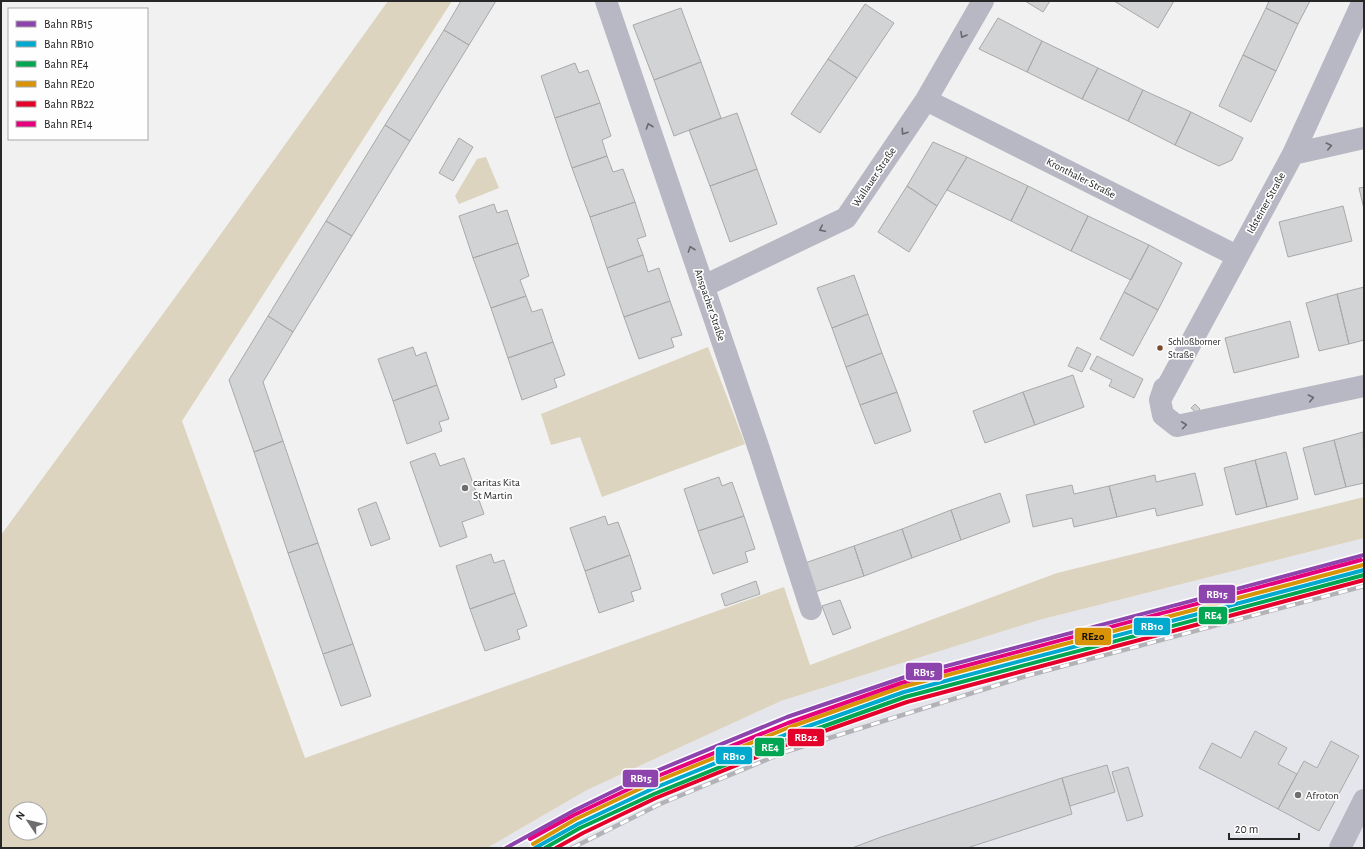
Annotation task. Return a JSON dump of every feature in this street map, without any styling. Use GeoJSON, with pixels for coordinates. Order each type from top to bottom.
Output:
{"type":"FeatureCollection","features":[{"type":"Feature","properties":{"kind":"street","name":"Anspacher Straße"},"geometry":{"type":"LineString","coordinates":[[606,1],[704,286],[811,609]]}},
{"type":"Feature","properties":{"kind":"street","name":"Wallauer Straße"},"geometry":{"type":"LineString","coordinates":[[704,286],[846,218],[926,100],[983,1]]}},
{"type":"Feature","properties":{"kind":"street","name":"Idsteiner Straße"},"geometry":{"type":"LineString","coordinates":[[1363,1],[1293,154],[1160,400],[1163,415],[1177,426],[1364,386]]}},
{"type":"Feature","properties":{"kind":"street","name":"Kronthaler Straße"},"geometry":{"type":"LineString","coordinates":[[926,100],[1237,256]]}},
{"type":"Feature","properties":{"kind":"street"},"geometry":{"type":"LineString","coordinates":[[1293,154],[1364,138]]}},
{"type":"Feature","properties":{"kind":"street"},"geometry":{"type":"LineString","coordinates":[[1340,848],[1364,800]]}},
{"type":"Feature","properties":{"kind":"shaded area"},"geometry":{"type":"Polygon","coordinates":[[[388,1],[452,1],[182,421],[305,758],[784,587],[810,665],[1057,573],[1364,497],[1364,538],[1039,620],[781,701],[587,790],[487,848],[1,848],[1,535],[187,281],[388,1]]]}},
{"type":"Feature","properties":{"kind":"shaded area"},"geometry":{"type":"Polygon","coordinates":[[[486,157],[499,188],[459,204],[455,196],[477,159],[486,157]]]}},
{"type":"Feature","properties":{"kind":"shaded area"},"geometry":{"type":"Polygon","coordinates":[[[708,347],[745,444],[602,497],[580,437],[551,445],[541,414],[708,347]]]}},
{"type":"Feature","properties":{"kind":"shaded area"},"geometry":{"type":"Polygon","coordinates":[[[1364,538],[1364,848],[487,848],[587,790],[781,701],[1039,620],[1364,538]]]}},
{"type":"Feature","properties":{"kind":"building"},"geometry":{"type":"Polygon","coordinates":[[[461,1],[496,1],[469,45],[444,30],[461,1]]]}},
{"type":"Feature","properties":{"kind":"building"},"geometry":{"type":"Polygon","coordinates":[[[1025,1],[1050,1],[1043,12],[1025,1]]]}},
{"type":"Feature","properties":{"kind":"building"},"geometry":{"type":"Polygon","coordinates":[[[1114,1],[1174,1],[1158,28],[1114,1]]]}},
{"type":"Feature","properties":{"kind":"building"},"geometry":{"type":"Polygon","coordinates":[[[1269,1],[1310,1],[1298,24],[1266,8],[1269,1]]]}},
{"type":"Feature","properties":{"kind":"building"},"geometry":{"type":"Polygon","coordinates":[[[865,4],[894,23],[857,78],[828,59],[865,4]]]}},
{"type":"Feature","properties":{"kind":"building"},"geometry":{"type":"Polygon","coordinates":[[[681,8],[701,62],[654,80],[633,25],[681,8]]]}},
{"type":"Feature","properties":{"kind":"building"},"geometry":{"type":"Polygon","coordinates":[[[1266,8],[1298,24],[1276,71],[1243,55],[1266,8]]]}},
{"type":"Feature","properties":{"kind":"building"},"geometry":{"type":"Polygon","coordinates":[[[998,18],[1042,41],[1027,72],[979,49],[998,18]]]}},
{"type":"Feature","properties":{"kind":"building"},"geometry":{"type":"Polygon","coordinates":[[[444,30],[469,45],[410,141],[385,125],[444,30]]]}},
{"type":"Feature","properties":{"kind":"building"},"geometry":{"type":"Polygon","coordinates":[[[1042,41],[1098,68],[1082,99],[1027,72],[1042,41]]]}},
{"type":"Feature","properties":{"kind":"building"},"geometry":{"type":"Polygon","coordinates":[[[1243,55],[1276,71],[1251,122],[1219,106],[1243,55]]]}},
{"type":"Feature","properties":{"kind":"building"},"geometry":{"type":"Polygon","coordinates":[[[828,59],[857,78],[820,133],[791,114],[828,59]]]}},
{"type":"Feature","properties":{"kind":"building"},"geometry":{"type":"Polygon","coordinates":[[[701,62],[721,118],[674,136],[654,80],[701,62]]]}},
{"type":"Feature","properties":{"kind":"building"},"geometry":{"type":"Polygon","coordinates":[[[575,63],[579,73],[588,70],[600,103],[555,118],[541,76],[575,63]]]}},
{"type":"Feature","properties":{"kind":"building"},"geometry":{"type":"Polygon","coordinates":[[[1098,68],[1143,90],[1128,121],[1082,99],[1098,68]]]}},
{"type":"Feature","properties":{"kind":"building"},"geometry":{"type":"Polygon","coordinates":[[[1143,90],[1191,112],[1175,145],[1128,121],[1143,90]]]}},
{"type":"Feature","properties":{"kind":"building"},"geometry":{"type":"Polygon","coordinates":[[[600,103],[611,136],[602,140],[607,156],[572,168],[555,118],[600,103]]]}},
{"type":"Feature","properties":{"kind":"building"},"geometry":{"type":"Polygon","coordinates":[[[1191,112],[1243,138],[1232,160],[1219,166],[1175,145],[1191,112]]]}},
{"type":"Feature","properties":{"kind":"building"},"geometry":{"type":"Polygon","coordinates":[[[737,113],[757,169],[710,186],[689,130],[737,113]]]}},
{"type":"Feature","properties":{"kind":"building"},"geometry":{"type":"Polygon","coordinates":[[[385,125],[410,141],[352,236],[326,221],[385,125]]]}},
{"type":"Feature","properties":{"kind":"building"},"geometry":{"type":"Polygon","coordinates":[[[459,138],[473,147],[453,181],[439,173],[459,138]]]}},
{"type":"Feature","properties":{"kind":"building"},"geometry":{"type":"Polygon","coordinates":[[[933,142],[967,157],[937,206],[907,186],[933,142]]]}},
{"type":"Feature","properties":{"kind":"building"},"geometry":{"type":"Polygon","coordinates":[[[607,156],[613,172],[623,169],[635,202],[590,217],[572,168],[607,156]]]}},
{"type":"Feature","properties":{"kind":"building"},"geometry":{"type":"Polygon","coordinates":[[[967,157],[1028,186],[1011,221],[947,190],[967,157]]]}},
{"type":"Feature","properties":{"kind":"building"},"geometry":{"type":"Polygon","coordinates":[[[757,169],[777,224],[730,242],[710,186],[757,169]]]}},
{"type":"Feature","properties":{"kind":"building"},"geometry":{"type":"Polygon","coordinates":[[[907,186],[937,206],[909,252],[878,232],[907,186]]]}},
{"type":"Feature","properties":{"kind":"building"},"geometry":{"type":"Polygon","coordinates":[[[1028,186],[1088,216],[1071,251],[1011,221],[1028,186]]]}},
{"type":"Feature","properties":{"kind":"building"},"geometry":{"type":"Polygon","coordinates":[[[1364,187],[1364,209],[1359,188],[1364,187]]]}},
{"type":"Feature","properties":{"kind":"building"},"geometry":{"type":"Polygon","coordinates":[[[635,202],[646,236],[637,239],[643,255],[607,268],[590,217],[635,202]]]}},
{"type":"Feature","properties":{"kind":"building"},"geometry":{"type":"Polygon","coordinates":[[[494,204],[497,213],[507,210],[518,243],[473,258],[459,216],[494,204]]]}},
{"type":"Feature","properties":{"kind":"building"},"geometry":{"type":"Polygon","coordinates":[[[1343,206],[1352,241],[1288,257],[1279,222],[1343,206]]]}},
{"type":"Feature","properties":{"kind":"building"},"geometry":{"type":"Polygon","coordinates":[[[1088,216],[1149,245],[1131,280],[1071,251],[1088,216]]]}},
{"type":"Feature","properties":{"kind":"building"},"geometry":{"type":"Polygon","coordinates":[[[326,221],[352,236],[293,332],[268,316],[326,221]]]}},
{"type":"Feature","properties":{"kind":"building"},"geometry":{"type":"Polygon","coordinates":[[[518,243],[529,276],[520,280],[526,296],[491,308],[473,258],[518,243]]]}},
{"type":"Feature","properties":{"kind":"building"},"geometry":{"type":"Polygon","coordinates":[[[1149,245],[1182,263],[1158,310],[1124,292],[1149,245]]]}},
{"type":"Feature","properties":{"kind":"building"},"geometry":{"type":"Polygon","coordinates":[[[643,255],[648,272],[659,268],[670,301],[624,317],[607,268],[643,255]]]}},
{"type":"Feature","properties":{"kind":"building"},"geometry":{"type":"Polygon","coordinates":[[[854,275],[868,314],[832,328],[817,288],[854,275]]]}},
{"type":"Feature","properties":{"kind":"building"},"geometry":{"type":"Polygon","coordinates":[[[1364,287],[1364,340],[1349,344],[1337,294],[1364,287]]]}},
{"type":"Feature","properties":{"kind":"building"},"geometry":{"type":"Polygon","coordinates":[[[1124,292],[1158,310],[1133,356],[1100,339],[1124,292]]]}},
{"type":"Feature","properties":{"kind":"building"},"geometry":{"type":"Polygon","coordinates":[[[1337,294],[1349,344],[1319,351],[1306,303],[1337,294]]]}},
{"type":"Feature","properties":{"kind":"building"},"geometry":{"type":"Polygon","coordinates":[[[526,296],[532,312],[542,309],[553,342],[508,358],[491,308],[526,296]]]}},
{"type":"Feature","properties":{"kind":"building"},"geometry":{"type":"Polygon","coordinates":[[[670,301],[682,335],[671,338],[674,347],[639,359],[624,317],[670,301]]]}},
{"type":"Feature","properties":{"kind":"building"},"geometry":{"type":"Polygon","coordinates":[[[868,314],[882,353],[846,367],[832,328],[868,314]]]}},
{"type":"Feature","properties":{"kind":"building"},"geometry":{"type":"Polygon","coordinates":[[[268,316],[293,332],[263,382],[283,441],[254,452],[229,380],[268,316]]]}},
{"type":"Feature","properties":{"kind":"building"},"geometry":{"type":"Polygon","coordinates":[[[1290,321],[1299,357],[1234,373],[1225,338],[1290,321]]]}},
{"type":"Feature","properties":{"kind":"building"},"geometry":{"type":"Polygon","coordinates":[[[553,342],[565,375],[554,379],[557,387],[522,400],[508,358],[553,342]]]}},
{"type":"Feature","properties":{"kind":"building"},"geometry":{"type":"Polygon","coordinates":[[[413,347],[416,356],[426,352],[437,385],[393,401],[378,359],[413,347]]]}},
{"type":"Feature","properties":{"kind":"building"},"geometry":{"type":"Polygon","coordinates":[[[1077,347],[1091,354],[1082,372],[1068,366],[1077,347]]]}},
{"type":"Feature","properties":{"kind":"building"},"geometry":{"type":"Polygon","coordinates":[[[882,353],[897,392],[860,405],[846,367],[882,353]]]}},
{"type":"Feature","properties":{"kind":"building"},"geometry":{"type":"Polygon","coordinates":[[[1097,356],[1143,379],[1134,398],[1109,386],[1112,380],[1090,369],[1097,356]]]}},
{"type":"Feature","properties":{"kind":"building"},"geometry":{"type":"Polygon","coordinates":[[[1073,375],[1084,407],[1035,425],[1023,392],[1073,375]]]}},
{"type":"Feature","properties":{"kind":"building"},"geometry":{"type":"Polygon","coordinates":[[[437,385],[449,419],[439,422],[442,431],[407,444],[393,401],[437,385]]]}},
{"type":"Feature","properties":{"kind":"building"},"geometry":{"type":"Polygon","coordinates":[[[897,392],[911,431],[875,444],[860,405],[897,392]]]}},
{"type":"Feature","properties":{"kind":"building"},"geometry":{"type":"Polygon","coordinates":[[[1023,392],[1035,425],[985,443],[973,411],[1023,392]]]}},
{"type":"Feature","properties":{"kind":"building"},"geometry":{"type":"Polygon","coordinates":[[[1195,404],[1200,409],[1197,413],[1191,408],[1195,404]]]}},
{"type":"Feature","properties":{"kind":"building"},"geometry":{"type":"Polygon","coordinates":[[[1363,432],[1364,483],[1346,487],[1334,440],[1363,432]]]}},
{"type":"Feature","properties":{"kind":"building"},"geometry":{"type":"Polygon","coordinates":[[[1334,440],[1346,487],[1315,495],[1303,448],[1334,440]]]}},
{"type":"Feature","properties":{"kind":"building"},"geometry":{"type":"Polygon","coordinates":[[[283,441],[318,543],[288,553],[254,452],[283,441]]]}},
{"type":"Feature","properties":{"kind":"building"},"geometry":{"type":"Polygon","coordinates":[[[1286,452],[1298,499],[1267,507],[1255,460],[1286,452]]]}},
{"type":"Feature","properties":{"kind":"building"},"geometry":{"type":"Polygon","coordinates":[[[435,453],[440,466],[464,458],[484,514],[462,522],[467,537],[440,547],[410,462],[435,453]]]}},
{"type":"Feature","properties":{"kind":"building"},"geometry":{"type":"Polygon","coordinates":[[[1255,460],[1267,507],[1236,515],[1224,468],[1255,460]]]}},
{"type":"Feature","properties":{"kind":"building"},"geometry":{"type":"Polygon","coordinates":[[[1195,473],[1203,505],[1157,516],[1155,508],[1117,517],[1109,486],[1155,475],[1156,482],[1195,473]]]}},
{"type":"Feature","properties":{"kind":"building"},"geometry":{"type":"Polygon","coordinates":[[[719,477],[722,486],[732,482],[744,516],[698,531],[684,489],[719,477]]]}},
{"type":"Feature","properties":{"kind":"building"},"geometry":{"type":"Polygon","coordinates":[[[1072,485],[1074,494],[1109,486],[1117,517],[1074,527],[1072,518],[1033,527],[1026,495],[1072,485]]]}},
{"type":"Feature","properties":{"kind":"building"},"geometry":{"type":"Polygon","coordinates":[[[1000,493],[1010,522],[961,540],[951,510],[1000,493]]]}},
{"type":"Feature","properties":{"kind":"building"},"geometry":{"type":"Polygon","coordinates":[[[376,502],[390,539],[371,546],[358,509],[376,502]]]}},
{"type":"Feature","properties":{"kind":"building"},"geometry":{"type":"Polygon","coordinates":[[[951,510],[961,540],[912,558],[902,529],[951,510]]]}},
{"type":"Feature","properties":{"kind":"building"},"geometry":{"type":"Polygon","coordinates":[[[605,516],[608,525],[618,522],[630,555],[585,571],[570,528],[605,516]]]}},
{"type":"Feature","properties":{"kind":"building"},"geometry":{"type":"Polygon","coordinates":[[[744,516],[755,549],[745,552],[748,562],[713,574],[698,531],[744,516]]]}},
{"type":"Feature","properties":{"kind":"building"},"geometry":{"type":"Polygon","coordinates":[[[902,529],[912,558],[864,576],[854,546],[902,529]]]}},
{"type":"Feature","properties":{"kind":"building"},"geometry":{"type":"Polygon","coordinates":[[[318,543],[353,644],[323,654],[288,553],[318,543]]]}},
{"type":"Feature","properties":{"kind":"building"},"geometry":{"type":"Polygon","coordinates":[[[854,546],[864,576],[815,592],[805,563],[854,546]]]}},
{"type":"Feature","properties":{"kind":"building"},"geometry":{"type":"Polygon","coordinates":[[[491,554],[494,563],[504,560],[515,593],[470,609],[456,566],[491,554]]]}},
{"type":"Feature","properties":{"kind":"building"},"geometry":{"type":"Polygon","coordinates":[[[630,555],[641,589],[631,592],[634,601],[599,613],[585,571],[630,555]]]}},
{"type":"Feature","properties":{"kind":"building"},"geometry":{"type":"Polygon","coordinates":[[[756,581],[760,594],[725,606],[721,594],[756,581]]]}},
{"type":"Feature","properties":{"kind":"building"},"geometry":{"type":"Polygon","coordinates":[[[515,593],[527,626],[517,630],[520,639],[485,651],[470,609],[515,593]]]}},
{"type":"Feature","properties":{"kind":"building"},"geometry":{"type":"Polygon","coordinates":[[[840,600],[851,628],[833,635],[822,606],[840,600]]]}},
{"type":"Feature","properties":{"kind":"building"},"geometry":{"type":"Polygon","coordinates":[[[353,644],[371,696],[341,706],[323,654],[353,644]]]}},
{"type":"Feature","properties":{"kind":"building"},"geometry":{"type":"Polygon","coordinates":[[[1255,731],[1287,748],[1278,764],[1297,774],[1278,809],[1199,768],[1212,743],[1241,758],[1255,731]]]}},
{"type":"Feature","properties":{"kind":"building"},"geometry":{"type":"Polygon","coordinates":[[[1331,741],[1359,756],[1319,831],[1278,809],[1304,761],[1317,768],[1331,741]]]}},
{"type":"Feature","properties":{"kind":"building"},"geometry":{"type":"Polygon","coordinates":[[[1107,765],[1115,792],[1070,806],[1062,778],[1107,765]]]}},
{"type":"Feature","properties":{"kind":"building"},"geometry":{"type":"Polygon","coordinates":[[[1128,767],[1143,816],[1127,821],[1112,772],[1128,767]]]}},
{"type":"Feature","properties":{"kind":"building"},"geometry":{"type":"Polygon","coordinates":[[[1062,778],[1072,814],[967,848],[852,848],[881,837],[1062,778]]]}},
{"type":"Feature","properties":{"kind":"railway"},"geometry":{"type":"LineString","coordinates":[[572,848],[660,804],[785,752],[1026,676],[1364,586]]}},
{"type":"Feature","properties":{"kind":"rail line","name":"RB15"},"geometry":{"type":"LineString","coordinates":[[506,848],[575,810],[649,774],[787,717],[905,677],[1364,555]]}},
{"type":"Feature","properties":{"kind":"rail line","name":"RE14"},"geometry":{"type":"LineString","coordinates":[[530,839],[574,815],[648,780],[788,723],[901,683],[1361,560]]}},
{"type":"Feature","properties":{"kind":"rail line","name":"RE20"},"geometry":{"type":"LineString","coordinates":[[533,844],[576,819],[650,784],[790,727],[902,687],[1363,565]]}},
{"type":"Feature","properties":{"kind":"rail line","name":"RB10"},"geometry":{"type":"LineString","coordinates":[[535,848],[578,824],[652,789],[792,732],[904,692],[1364,570]]}},
{"type":"Feature","properties":{"kind":"rail line","name":"RE4"},"geometry":{"type":"LineString","coordinates":[[545,848],[580,828],[654,794],[794,737],[905,697],[1364,575]]}},
{"type":"Feature","properties":{"kind":"rail line","name":"RB22"},"geometry":{"type":"LineString","coordinates":[[556,848],[583,833],[656,798],[796,741],[907,702],[1364,580]]}},
{"type":"Feature","properties":{"kind":"place","name":"Schloßborner Straße"},"geometry":{"type":"Point","coordinates":[1160,348]}},
{"type":"Feature","properties":{"kind":"place","name":"caritas Kita St Martin"},"geometry":{"type":"Point","coordinates":[465,488]}},
{"type":"Feature","properties":{"kind":"place","name":"Afroton"},"geometry":{"type":"Point","coordinates":[1298,795]}}]}
